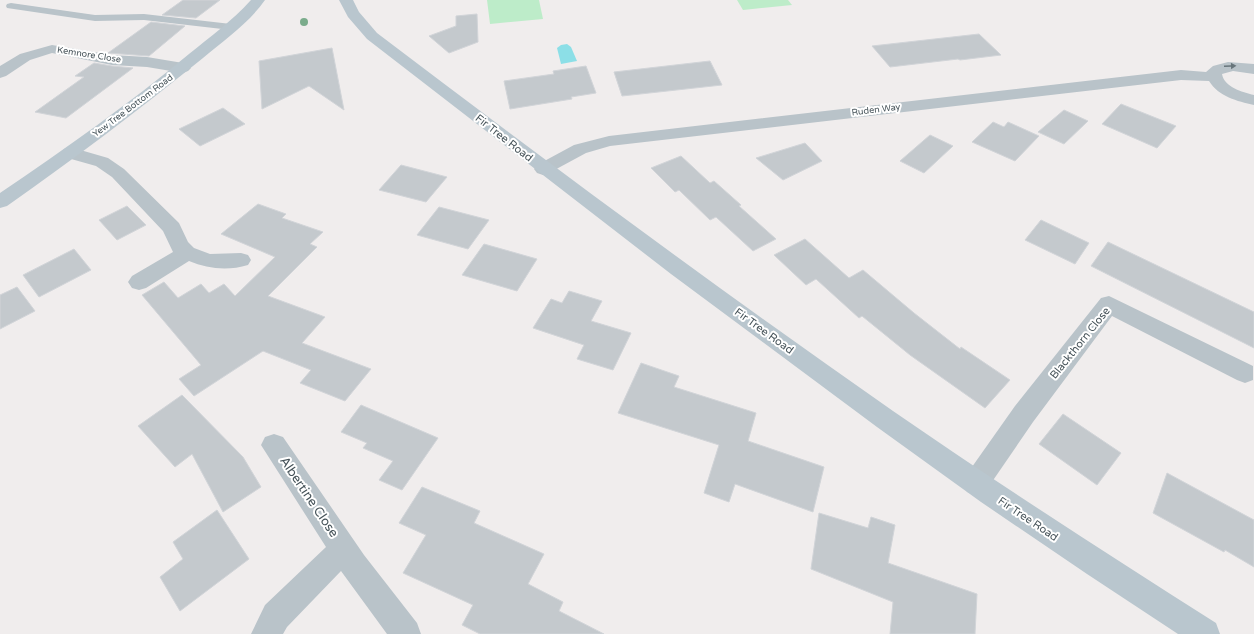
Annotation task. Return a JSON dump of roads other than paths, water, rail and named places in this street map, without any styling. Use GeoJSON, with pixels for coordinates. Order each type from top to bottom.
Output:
{"type":"FeatureCollection","features":[{"type":"Feature","properties":{"kind":"main road","name":"Yew Tree Bottom Road"},"geometry":{"type":"LineString","coordinates":[[0,202],[127,112],[231,27],[258,0]]}},
{"type":"Feature","properties":{"kind":"main road","name":"Fir Tree Road"},"geometry":{"type":"LineString","coordinates":[[346,0],[353,14],[372,36],[543,169],[712,294],[976,483],[1129,586],[1205,634]]}},
{"type":"Feature","properties":{"kind":"street","name":"Kemnore Close"},"geometry":{"type":"LineString","coordinates":[[0,73],[25,57],[52,49],[112,60],[147,62],[182,68]]}},
{"type":"Feature","properties":{"kind":"street"},"geometry":{"type":"LineString","coordinates":[[1254,69],[1241,66],[1224,66],[1214,72],[1214,77],[1226,90],[1254,100]]}},
{"type":"Feature","properties":{"kind":"street","name":"Ruden Way"},"geometry":{"type":"LineString","coordinates":[[543,169],[580,149],[609,141],[1181,75],[1214,77]]}},
{"type":"Feature","properties":{"kind":"street"},"geometry":{"type":"LineString","coordinates":[[70,153],[102,162],[118,173],[172,228],[179,246],[187,253],[209,261],[241,260]]}},
{"type":"Feature","properties":{"kind":"street"},"geometry":{"type":"LineString","coordinates":[[139,282],[187,253]]}},
{"type":"Feature","properties":{"kind":"street","name":"Blackthorn Close"},"geometry":{"type":"LineString","coordinates":[[976,483],[1024,414],[1109,304],[1245,373]]}},
{"type":"Feature","properties":{"kind":"street","name":"Albertine Close"},"geometry":{"type":"LineString","coordinates":[[274,445],[344,549],[392,617],[406,634]]}},
{"type":"Feature","properties":{"kind":"street","name":"Albertine Close"},"geometry":{"type":"LineString","coordinates":[[266,634],[276,616],[344,549]]}},
{"type":"Feature","properties":{"kind":"lane"},"geometry":{"type":"LineString","coordinates":[[11,6],[95,18],[144,16],[231,27]]}},
{"type":"Feature","properties":{"kind":"water"},"geometry":{"type":"Polygon","coordinates":[[[567,44],[571,47],[577,61],[561,64],[557,48],[561,45],[567,44]]]}}]}
